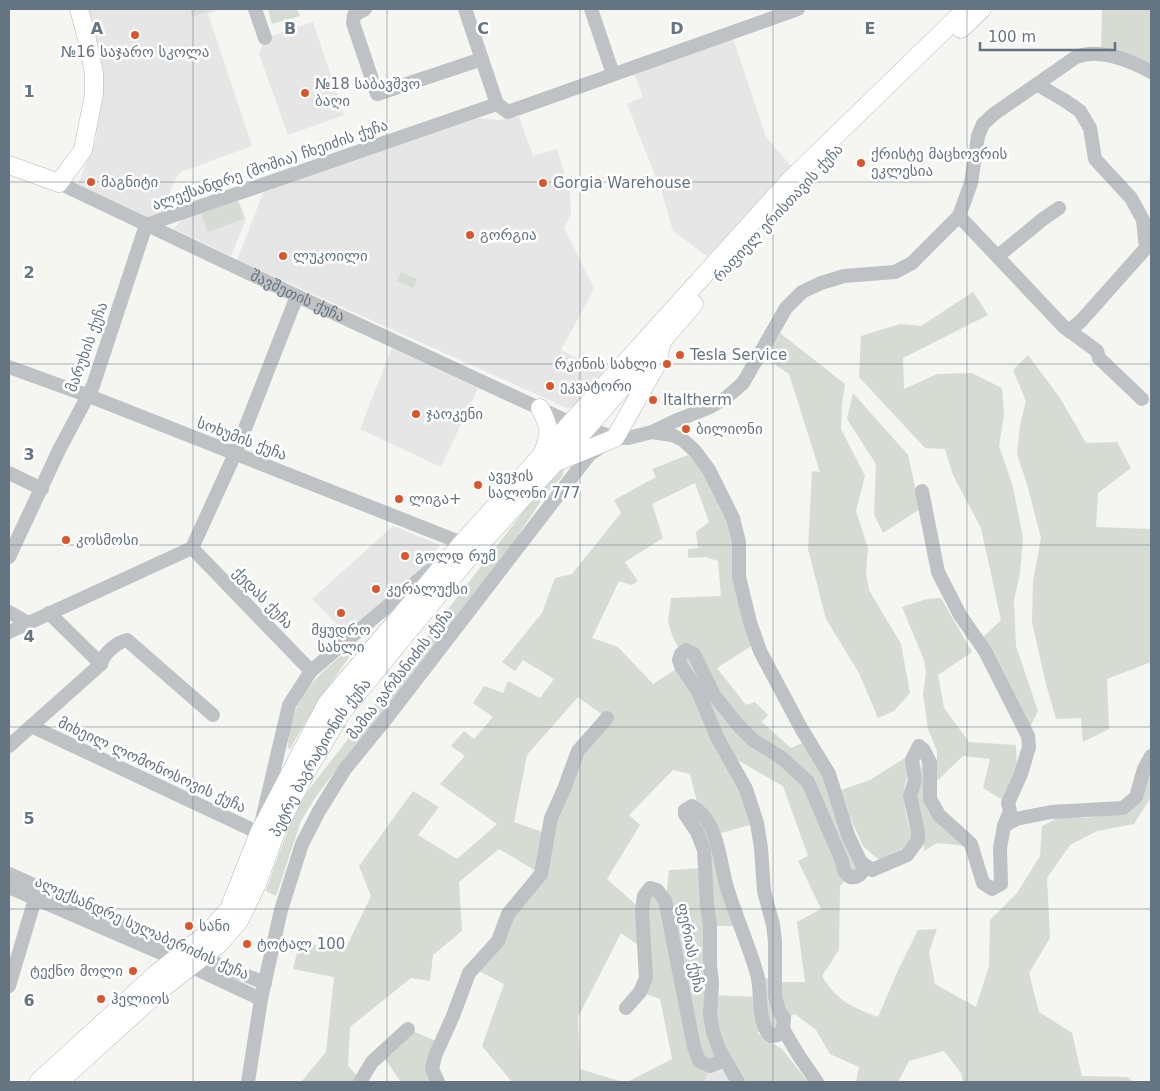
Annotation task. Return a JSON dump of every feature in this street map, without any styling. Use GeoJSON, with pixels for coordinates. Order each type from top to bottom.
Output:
{"type":"FeatureCollection","features":[{"type":"Feature","properties":{"kind":"main road"},"geometry":{"type":"LineString","coordinates":[[60,183],[83,150],[94,94],[94,73],[79,9]]}},
{"type":"Feature","properties":{"kind":"main road","name":"რაფიელ ერისთავის ქუჩა"},"geometry":{"type":"LineString","coordinates":[[578,426],[790,180],[966,9]]}},
{"type":"Feature","properties":{"kind":"main road","name":"რაფიელ ერისთავის ქუჩა"},"geometry":{"type":"LineString","coordinates":[[578,426],[662,341],[722,271],[812,174],[982,9]]}},
{"type":"Feature","properties":{"kind":"main road","name":"შავშეთის ქუჩა"},"geometry":{"type":"LineString","coordinates":[[9,165],[60,183]]}},
{"type":"Feature","properties":{"kind":"main road"},"geometry":{"type":"LineString","coordinates":[[540,408],[548,422],[547,460],[615,438],[657,364],[662,341]]}},
{"type":"Feature","properties":{"kind":"main road","name":"პეტრე ბაგრატიონის ქუჩა"},"geometry":{"type":"LineString","coordinates":[[59,1082],[162,988],[229,909],[260,833],[327,703],[462,543],[547,460],[578,426]]}},
{"type":"Feature","properties":{"kind":"main road","name":"პეტრე ბაგრატიონის ქუჩა"},"geometry":{"type":"LineString","coordinates":[[38,1082],[156,974],[218,944],[239,921],[257,884],[276,832],[305,774],[342,712],[547,460]]}},
{"type":"Feature","properties":{"kind":"street"},"geometry":{"type":"LineString","coordinates":[[255,9],[265,38]]}},
{"type":"Feature","properties":{"kind":"street"},"geometry":{"type":"LineString","coordinates":[[365,9],[354,15],[353,23],[377,94],[482,59]]}},
{"type":"Feature","properties":{"kind":"street"},"geometry":{"type":"LineString","coordinates":[[465,9],[497,104]]}},
{"type":"Feature","properties":{"kind":"street"},"geometry":{"type":"LineString","coordinates":[[591,9],[614,74]]}},
{"type":"Feature","properties":{"kind":"street","name":"ალექსანდრე (შოშია) ჩხეიძის ქუჩა"},"geometry":{"type":"LineString","coordinates":[[146,225],[497,104],[508,112],[798,9]]}},
{"type":"Feature","properties":{"kind":"street"},"geometry":{"type":"LineString","coordinates":[[615,438],[628,438],[652,432],[710,407],[727,397],[743,383],[786,308],[802,292],[821,283],[844,276],[895,272],[912,263],[959,216],[971,183],[975,151],[983,124],[994,114],[1076,57],[1093,53],[1110,56],[1151,72]]}},
{"type":"Feature","properties":{"kind":"street"},"geometry":{"type":"LineString","coordinates":[[1038,85],[1080,111],[1090,128],[1095,159],[1131,198],[1143,220],[1149,247],[1081,321],[1069,331]]}},
{"type":"Feature","properties":{"kind":"street","name":"შავშეთის ქუჩა"},"geometry":{"type":"LineString","coordinates":[[60,183],[297,296],[578,426],[615,438]]}},
{"type":"Feature","properties":{"kind":"street"},"geometry":{"type":"LineString","coordinates":[[998,256],[1059,208]]}},
{"type":"Feature","properties":{"kind":"street"},"geometry":{"type":"LineString","coordinates":[[959,216],[1069,331],[1098,351],[1099,358],[1144,397]]}},
{"type":"Feature","properties":{"kind":"street","name":"მარუხის ქუჩა"},"geometry":{"type":"LineString","coordinates":[[10,551],[42,489],[59,450],[89,396],[146,225]]}},
{"type":"Feature","properties":{"kind":"street"},"geometry":{"type":"LineString","coordinates":[[9,632],[192,548],[235,454],[297,296]]}},
{"type":"Feature","properties":{"kind":"street","name":"სოხუმის ქუჩა"},"geometry":{"type":"LineString","coordinates":[[9,366],[462,543]]}},
{"type":"Feature","properties":{"kind":"street"},"geometry":{"type":"LineString","coordinates":[[652,432],[672,435],[683,440],[695,450],[709,470],[733,518],[739,542],[740,577],[750,622],[760,651],[828,774],[848,835],[864,869],[856,878],[850,877],[844,871],[842,861],[808,782],[782,758],[752,740],[714,695],[694,654],[686,650],[681,654],[679,660],[681,666],[698,691],[717,737],[746,789],[757,823],[762,857],[764,892],[773,925],[776,959],[775,996],[779,1011],[784,1018],[783,1029],[778,1035],[771,1036],[766,1032],[762,1016],[758,975],[728,892],[714,834],[708,821],[699,811],[692,806],[685,810],[685,814],[697,832],[704,850],[710,926],[712,983],[710,1016],[713,1032],[724,1060],[738,1082]]}},
{"type":"Feature","properties":{"kind":"street","name":"მამია ვარშანიძის ქუჩა"},"geometry":{"type":"LineString","coordinates":[[250,1082],[261,999],[281,910],[302,844],[319,811],[345,769],[389,715],[589,455],[615,438]]}},
{"type":"Feature","properties":{"kind":"street"},"geometry":{"type":"LineString","coordinates":[[9,473],[42,489]]}},
{"type":"Feature","properties":{"kind":"street"},"geometry":{"type":"LineString","coordinates":[[862,863],[872,870],[907,855],[918,840],[910,796],[915,780],[912,760],[919,746],[930,762],[930,799],[939,815],[971,844],[983,883],[992,889],[1001,884],[1000,848],[1004,826],[1010,811],[1008,803],[1021,774],[1029,747],[1028,736],[985,651],[960,616],[938,572],[922,491]]}},
{"type":"Feature","properties":{"kind":"street","name":"პეტრე ბაგრატიონის ქუჩა"},"geometry":{"type":"LineString","coordinates":[[260,833],[289,705],[311,671],[462,543]]}},
{"type":"Feature","properties":{"kind":"street","name":"ქედას ქუჩა"},"geometry":{"type":"LineString","coordinates":[[192,548],[311,671]]}},
{"type":"Feature","properties":{"kind":"street"},"geometry":{"type":"LineString","coordinates":[[9,612],[28,623]]}},
{"type":"Feature","properties":{"kind":"street"},"geometry":{"type":"LineString","coordinates":[[49,613],[101,664]]}},
{"type":"Feature","properties":{"kind":"street"},"geometry":{"type":"LineString","coordinates":[[9,746],[101,664],[102,659],[121,641],[127,640],[213,715]]}},
{"type":"Feature","properties":{"kind":"street"},"geometry":{"type":"LineString","coordinates":[[438,1082],[432,1069],[435,1056],[469,973],[498,941],[508,914],[541,874],[551,818],[578,751],[607,718]]}},
{"type":"Feature","properties":{"kind":"street","name":"მიხეილ ლომონოსოვის ქუჩა"},"geometry":{"type":"LineString","coordinates":[[31,726],[260,833]]}},
{"type":"Feature","properties":{"kind":"street"},"geometry":{"type":"LineString","coordinates":[[1004,826],[1016,819],[1051,812],[1123,808],[1136,797],[1144,769],[1151,756]]}},
{"type":"Feature","properties":{"kind":"street","name":"ალექსანდრე სულაბერიძის ქუჩა"},"geometry":{"type":"LineString","coordinates":[[9,874],[154,939],[261,999]]}},
{"type":"Feature","properties":{"kind":"street","name":"ალექსანდრე სულაბერიძის ქუჩა"},"geometry":{"type":"LineString","coordinates":[[9,887],[144,946],[264,983]]}},
{"type":"Feature","properties":{"kind":"street","name":"ფერიას ქუჩა"},"geometry":{"type":"LineString","coordinates":[[626,1008],[640,992],[646,978],[642,910],[644,896],[650,888],[657,890],[666,900],[694,1047],[699,1061],[710,1066],[724,1060]]}},
{"type":"Feature","properties":{"kind":"street"},"geometry":{"type":"LineString","coordinates":[[9,986],[35,899]]}},
{"type":"Feature","properties":{"kind":"street"},"geometry":{"type":"LineString","coordinates":[[144,946],[155,961],[156,974]]}},
{"type":"Feature","properties":{"kind":"street"},"geometry":{"type":"LineString","coordinates":[[360,1082],[372,1062],[408,1029]]}},
{"type":"Feature","properties":{"kind":"street"},"geometry":{"type":"LineString","coordinates":[[783,1029],[817,1082]]}},
{"type":"Feature","properties":{"kind":"shaded area"},"geometry":{"type":"Polygon","coordinates":[[[84,9],[220,9],[208,14],[252,146],[181,172],[171,188],[166,219],[155,221],[78,184],[97,136],[93,123],[84,9]]]}},
{"type":"Feature","properties":{"kind":"shaded area"},"geometry":{"type":"Polygon","coordinates":[[[190,9],[216,9],[192,16],[190,9]]]}},
{"type":"Feature","properties":{"kind":"shaded area"},"geometry":{"type":"Polygon","coordinates":[[[268,9],[297,9],[300,16],[272,24],[268,9]]]}},
{"type":"Feature","properties":{"kind":"shaded area"},"geometry":{"type":"Polygon","coordinates":[[[1102,9],[1151,9],[1151,72],[1101,54],[1102,9]]]}},
{"type":"Feature","properties":{"kind":"shaded area","name":"№18 საბავშვო ბაღი"},"geometry":{"type":"Polygon","coordinates":[[[313,22],[344,115],[288,135],[259,54],[265,38],[313,22]]]}},
{"type":"Feature","properties":{"kind":"shaded area"},"geometry":{"type":"Polygon","coordinates":[[[733,38],[766,137],[791,166],[783,181],[707,256],[673,231],[662,193],[627,104],[643,97],[634,73],[733,38]]]}},
{"type":"Feature","properties":{"kind":"shaded area"},"geometry":{"type":"Polygon","coordinates":[[[519,117],[533,156],[557,149],[570,191],[571,215],[564,227],[594,289],[561,350],[605,373],[573,407],[567,408],[237,260],[264,191],[479,118],[498,120],[519,117]]]}},
{"type":"Feature","properties":{"kind":"shaded area"},"geometry":{"type":"Polygon","coordinates":[[[238,199],[246,219],[231,256],[174,229],[184,216],[238,199]]]}},
{"type":"Feature","properties":{"kind":"shaded area"},"geometry":{"type":"Polygon","coordinates":[[[238,201],[244,219],[208,232],[201,214],[238,201]]]}},
{"type":"Feature","properties":{"kind":"shaded area"},"geometry":{"type":"Polygon","coordinates":[[[401,272],[417,279],[413,288],[397,281],[401,272]]]}},
{"type":"Feature","properties":{"kind":"shaded area"},"geometry":{"type":"Polygon","coordinates":[[[973,292],[988,315],[903,358],[904,389],[937,374],[972,373],[1002,388],[1004,415],[999,446],[1013,487],[1023,538],[1020,573],[1014,600],[1016,646],[1038,711],[1030,727],[982,638],[1001,620],[981,528],[953,475],[945,449],[925,448],[859,377],[861,336],[900,324],[921,326],[973,292]]]}},
{"type":"Feature","properties":{"kind":"shaded area"},"geometry":{"type":"Polygon","coordinates":[[[780,333],[845,384],[841,429],[865,476],[856,511],[868,548],[866,573],[869,590],[901,644],[910,693],[894,711],[878,718],[859,673],[826,619],[808,549],[812,471],[820,472],[789,374],[764,357],[780,333]]]}},
{"type":"Feature","properties":{"kind":"shaded area"},"geometry":{"type":"Polygon","coordinates":[[[392,348],[478,388],[441,467],[360,429],[392,348]]]}},
{"type":"Feature","properties":{"kind":"shaded area"},"geometry":{"type":"Polygon","coordinates":[[[1028,355],[1060,398],[1086,443],[1117,442],[1131,468],[1098,493],[1096,527],[1151,529],[1151,662],[1107,679],[1109,729],[1083,742],[1081,718],[1056,719],[1032,622],[1033,581],[1041,538],[1017,454],[1020,425],[1026,401],[1013,370],[1028,355]]]}},
{"type":"Feature","properties":{"kind":"shaded area"},"geometry":{"type":"Polygon","coordinates":[[[853,393],[908,455],[920,509],[883,533],[874,514],[876,464],[847,419],[853,393]]]}},
{"type":"Feature","properties":{"kind":"shaded area"},"geometry":{"type":"Polygon","coordinates":[[[688,455],[706,474],[729,518],[753,645],[717,668],[746,705],[755,702],[768,715],[762,722],[791,748],[809,740],[862,863],[840,886],[839,950],[822,976],[833,992],[846,1002],[878,1017],[918,930],[937,929],[929,952],[935,984],[976,1007],[989,966],[990,920],[1017,893],[1040,856],[1042,826],[1061,816],[1088,818],[1132,809],[1151,768],[1151,797],[1134,824],[1097,831],[1070,845],[1047,878],[1050,938],[1029,973],[1039,1012],[1072,1033],[1082,1076],[1128,1077],[1133,1082],[963,1082],[961,1073],[944,1051],[909,1061],[898,1082],[856,1082],[859,1067],[830,1054],[816,1030],[795,1014],[784,1018],[783,1029],[765,1029],[757,1033],[782,1049],[808,1082],[738,1082],[724,1060],[710,1066],[705,1082],[627,1082],[672,1059],[660,999],[640,992],[644,949],[621,933],[578,1017],[580,1069],[623,1082],[512,1082],[482,1046],[504,984],[473,968],[541,874],[499,849],[459,882],[462,931],[433,955],[430,981],[411,978],[350,1027],[348,1066],[361,1080],[360,1082],[301,1082],[326,1052],[334,977],[293,969],[300,941],[344,952],[371,896],[359,866],[413,791],[439,807],[418,835],[457,859],[497,824],[440,784],[465,756],[451,746],[464,731],[474,739],[493,717],[473,703],[484,686],[503,693],[508,681],[540,698],[554,679],[523,660],[515,671],[502,662],[542,613],[555,578],[572,574],[621,513],[614,500],[656,477],[652,469],[688,455]],[[695,483],[652,504],[663,538],[625,562],[638,581],[632,585],[619,581],[592,638],[618,647],[653,684],[681,666],[681,654],[668,622],[671,598],[721,596],[718,561],[706,557],[688,558],[688,549],[698,548],[696,532],[709,522],[695,483]],[[578,697],[527,755],[514,822],[548,834],[578,751],[607,718],[578,697]],[[727,754],[757,823],[714,835],[741,926],[710,926],[711,995],[760,997],[758,975],[776,982],[805,982],[797,922],[821,909],[798,861],[808,856],[783,786],[727,754]],[[673,770],[629,815],[640,825],[607,879],[642,910],[650,888],[666,899],[669,870],[705,868],[687,818],[699,810],[690,774],[673,770]]]}},
{"type":"Feature","properties":{"kind":"shaded area"},"geometry":{"type":"Polygon","coordinates":[[[566,465],[562,477],[547,492],[515,540],[395,698],[315,798],[301,821],[276,896],[266,891],[289,828],[307,792],[536,495],[566,465]]]}},
{"type":"Feature","properties":{"kind":"shaded area"},"geometry":{"type":"Polygon","coordinates":[[[393,526],[440,545],[426,564],[347,635],[312,599],[393,526]]]}},
{"type":"Feature","properties":{"kind":"shaded area"},"geometry":{"type":"Polygon","coordinates":[[[941,598],[972,652],[938,675],[944,708],[969,742],[1016,745],[1017,770],[1004,801],[983,788],[990,759],[963,756],[937,781],[937,751],[928,729],[923,694],[926,673],[924,660],[902,607],[927,599],[941,598]]]}},
{"type":"Feature","properties":{"kind":"shaded area"},"geometry":{"type":"Polygon","coordinates":[[[350,650],[353,652],[320,699],[290,749],[288,748],[289,732],[298,704],[315,680],[337,659],[350,650]]]}},
{"type":"Feature","properties":{"kind":"shaded area"},"geometry":{"type":"Polygon","coordinates":[[[908,756],[909,771],[904,797],[912,838],[903,848],[879,860],[863,846],[841,790],[870,780],[908,756]]]}},
{"type":"Feature","properties":{"kind":"shaded area"},"geometry":{"type":"Polygon","coordinates":[[[922,759],[926,762],[926,797],[966,846],[937,843],[924,851],[923,830],[916,801],[922,759]]]}},
{"type":"Feature","properties":{"kind":"shaded area"},"geometry":{"type":"Polygon","coordinates":[[[408,1029],[440,1043],[438,1082],[401,1082],[381,1053],[408,1029]]]}},
{"type":"Feature","properties":{"kind":"shaded area"},"geometry":{"type":"Polygon","coordinates":[[[724,1060],[738,1082],[705,1082],[710,1066],[724,1060]]]}},
{"type":"Feature","properties":{"kind":"place","name":"№16 საჯარო სკოლა"},"geometry":{"type":"Point","coordinates":[135,35]}},
{"type":"Feature","properties":{"kind":"place","name":"№18 საბავშვო ბაღი"},"geometry":{"type":"Point","coordinates":[305,93]}},
{"type":"Feature","properties":{"kind":"place","name":"ქრისტე მაცხოვრის ეკლესია"},"geometry":{"type":"Point","coordinates":[861,163]}},
{"type":"Feature","properties":{"kind":"place","name":"მაგნიტი"},"geometry":{"type":"Point","coordinates":[91,182]}},
{"type":"Feature","properties":{"kind":"place","name":"Gorgia Warehouse"},"geometry":{"type":"Point","coordinates":[543,183]}},
{"type":"Feature","properties":{"kind":"place","name":"გორგია"},"geometry":{"type":"Point","coordinates":[470,235]}},
{"type":"Feature","properties":{"kind":"place","name":"ლუკოილი"},"geometry":{"type":"Point","coordinates":[283,256]}},
{"type":"Feature","properties":{"kind":"place","name":"Tesla Service"},"geometry":{"type":"Point","coordinates":[680,355]}},
{"type":"Feature","properties":{"kind":"place","name":"რკინის სახლი"},"geometry":{"type":"Point","coordinates":[667,364]}},
{"type":"Feature","properties":{"kind":"place","name":"ეკვატორი"},"geometry":{"type":"Point","coordinates":[550,386]}},
{"type":"Feature","properties":{"kind":"place","name":"Italtherm"},"geometry":{"type":"Point","coordinates":[653,400]}},
{"type":"Feature","properties":{"kind":"place","name":"ჯაოკენი"},"geometry":{"type":"Point","coordinates":[416,414]}},
{"type":"Feature","properties":{"kind":"place","name":"ბილიონი"},"geometry":{"type":"Point","coordinates":[686,429]}},
{"type":"Feature","properties":{"kind":"place","name":"ავეჯის სალონი 777"},"geometry":{"type":"Point","coordinates":[478,485]}},
{"type":"Feature","properties":{"kind":"place","name":"ლიგა+"},"geometry":{"type":"Point","coordinates":[399,499]}},
{"type":"Feature","properties":{"kind":"place","name":"კოსმოსი"},"geometry":{"type":"Point","coordinates":[66,540]}},
{"type":"Feature","properties":{"kind":"place","name":"გოლდ რუმ"},"geometry":{"type":"Point","coordinates":[405,556]}},
{"type":"Feature","properties":{"kind":"place","name":"კერალუქსი"},"geometry":{"type":"Point","coordinates":[376,589]}},
{"type":"Feature","properties":{"kind":"place","name":"მყუდრო სახლი"},"geometry":{"type":"Point","coordinates":[341,613]}},
{"type":"Feature","properties":{"kind":"place","name":"სანი"},"geometry":{"type":"Point","coordinates":[189,926]}},
{"type":"Feature","properties":{"kind":"place","name":"ტოტალ 100"},"geometry":{"type":"Point","coordinates":[247,944]}},
{"type":"Feature","properties":{"kind":"place","name":"ტექნო მოლი"},"geometry":{"type":"Point","coordinates":[133,971]}},
{"type":"Feature","properties":{"kind":"place","name":"ჰელიოს"},"geometry":{"type":"Point","coordinates":[101,999]}}]}
